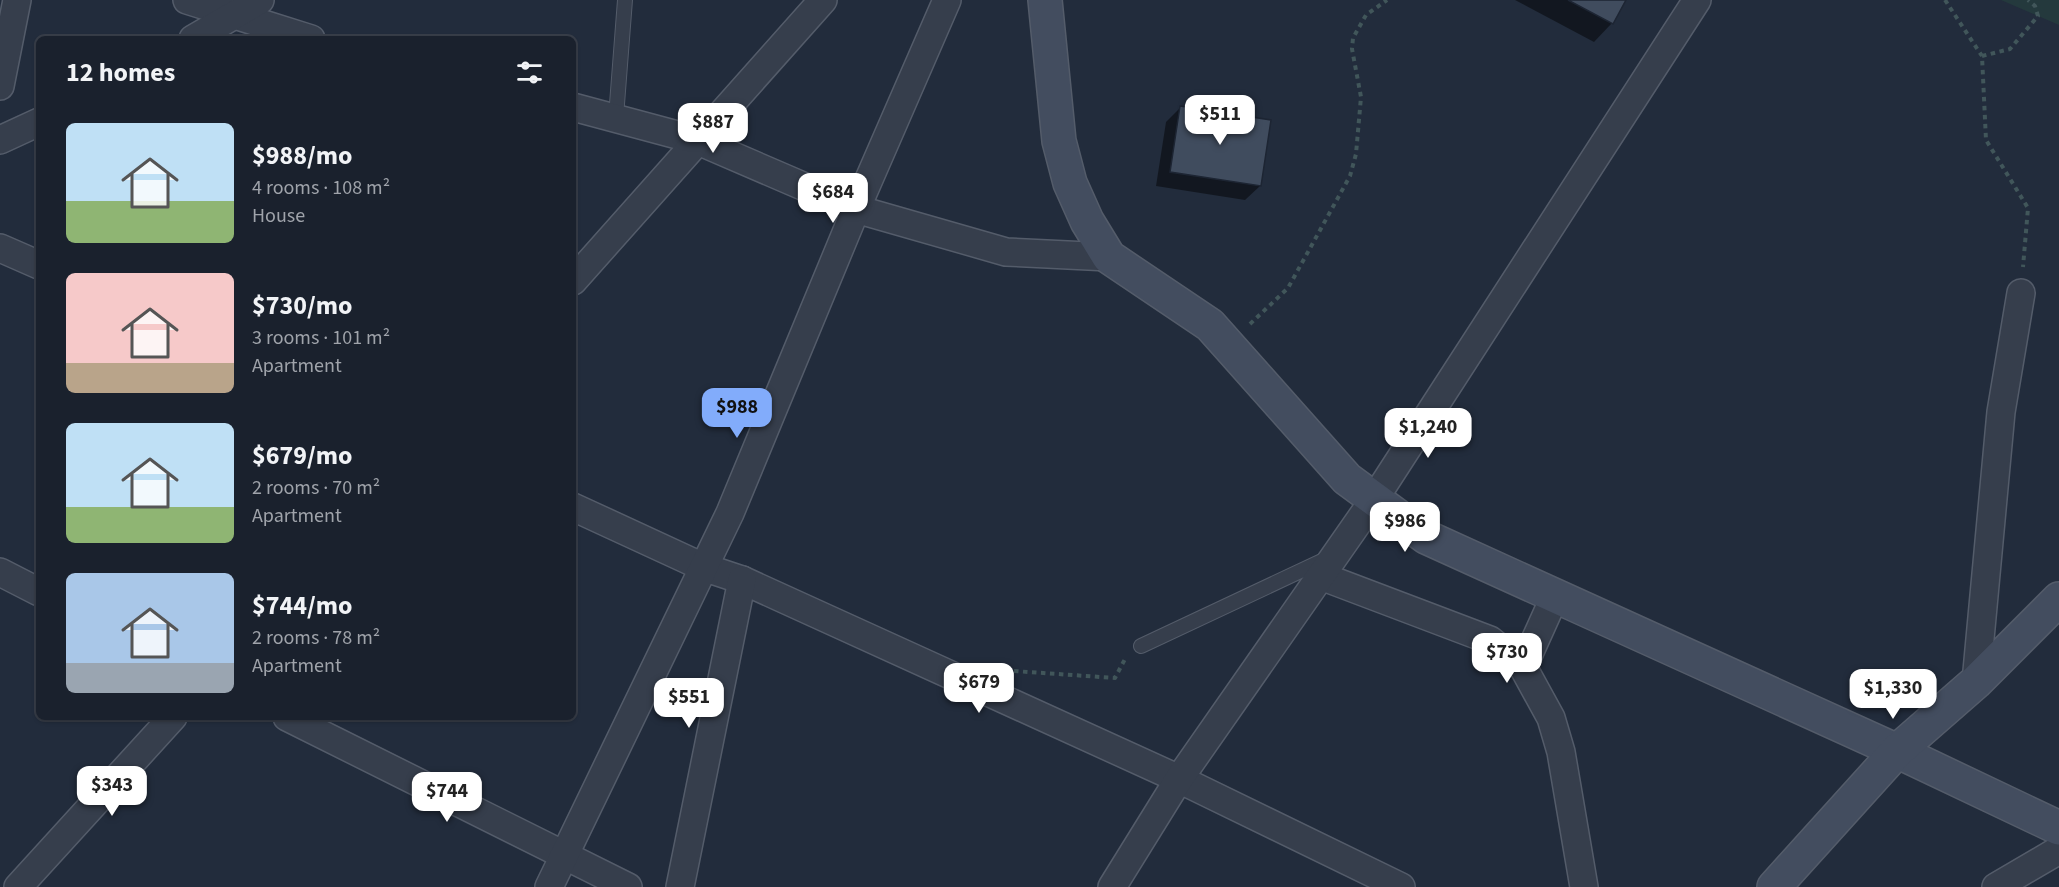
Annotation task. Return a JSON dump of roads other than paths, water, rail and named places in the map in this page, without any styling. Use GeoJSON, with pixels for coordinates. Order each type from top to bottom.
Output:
{"type":"FeatureCollection","features":[{"type":"Feature","properties":{"kind":"street"},"geometry":{"type":"LineString","coordinates":[[187,0],[301,36]]}},
{"type":"Feature","properties":{"kind":"street"},"geometry":{"type":"LineString","coordinates":[[198,36],[260,0]]}},
{"type":"Feature","properties":{"kind":"street"},"geometry":{"type":"LineString","coordinates":[[576,278],[696,140],[823,0]]}},
{"type":"Feature","properties":{"kind":"street"},"geometry":{"type":"LineString","coordinates":[[549,887],[730,513],[856,209],[947,0]]}},
{"type":"Feature","properties":{"kind":"street"},"geometry":{"type":"LineString","coordinates":[[1045,0],[1059,141],[1070,183],[1087,221],[1109,257],[1210,325],[1347,479],[1373,501],[1426,537],[1898,751],[2059,828]]}},
{"type":"Feature","properties":{"kind":"street"},"geometry":{"type":"LineString","coordinates":[[1112,887],[1179,779],[1373,501],[1697,0]]}},
{"type":"Feature","properties":{"kind":"street"},"geometry":{"type":"LineString","coordinates":[[0,86],[11,3]]}},
{"type":"Feature","properties":{"kind":"street"},"geometry":{"type":"LineString","coordinates":[[576,108],[696,140],[856,209],[1006,252],[1109,257]]}},
{"type":"Feature","properties":{"kind":"street"},"geometry":{"type":"LineString","coordinates":[[0,140],[36,123]]}},
{"type":"Feature","properties":{"kind":"street"},"geometry":{"type":"LineString","coordinates":[[0,248],[36,265]]}},
{"type":"Feature","properties":{"kind":"street"},"geometry":{"type":"LineString","coordinates":[[1976,682],[2001,412],[2021,293]]}},
{"type":"Feature","properties":{"kind":"street"},"geometry":{"type":"LineString","coordinates":[[576,508],[703,567],[742,580],[1179,779],[1401,887]]}},
{"type":"Feature","properties":{"kind":"street"},"geometry":{"type":"LineString","coordinates":[[1327,566],[1490,640],[1523,667],[1551,718],[1561,752],[1584,887]]}},
{"type":"Feature","properties":{"kind":"street"},"geometry":{"type":"LineString","coordinates":[[0,572],[36,590]]}},
{"type":"Feature","properties":{"kind":"street"},"geometry":{"type":"LineString","coordinates":[[680,887],[742,580]]}},
{"type":"Feature","properties":{"kind":"street"},"geometry":{"type":"LineString","coordinates":[[1523,667],[1555,596]]}},
{"type":"Feature","properties":{"kind":"street"},"geometry":{"type":"LineString","coordinates":[[1774,887],[1898,751],[1976,682],[2059,599]]}},
{"type":"Feature","properties":{"kind":"street"},"geometry":{"type":"LineString","coordinates":[[18,887],[170,720]]}},
{"type":"Feature","properties":{"kind":"street"},"geometry":{"type":"LineString","coordinates":[[292,720],[628,887]]}},
{"type":"Feature","properties":{"kind":"street"},"geometry":{"type":"LineString","coordinates":[[1996,887],[2059,850]]}},
{"type":"Feature","properties":{"kind":"lane"},"geometry":{"type":"LineString","coordinates":[[616,117],[625,0]]}},
{"type":"Feature","properties":{"kind":"lane"},"geometry":{"type":"LineString","coordinates":[[1141,646],[1327,566]]}}]}
